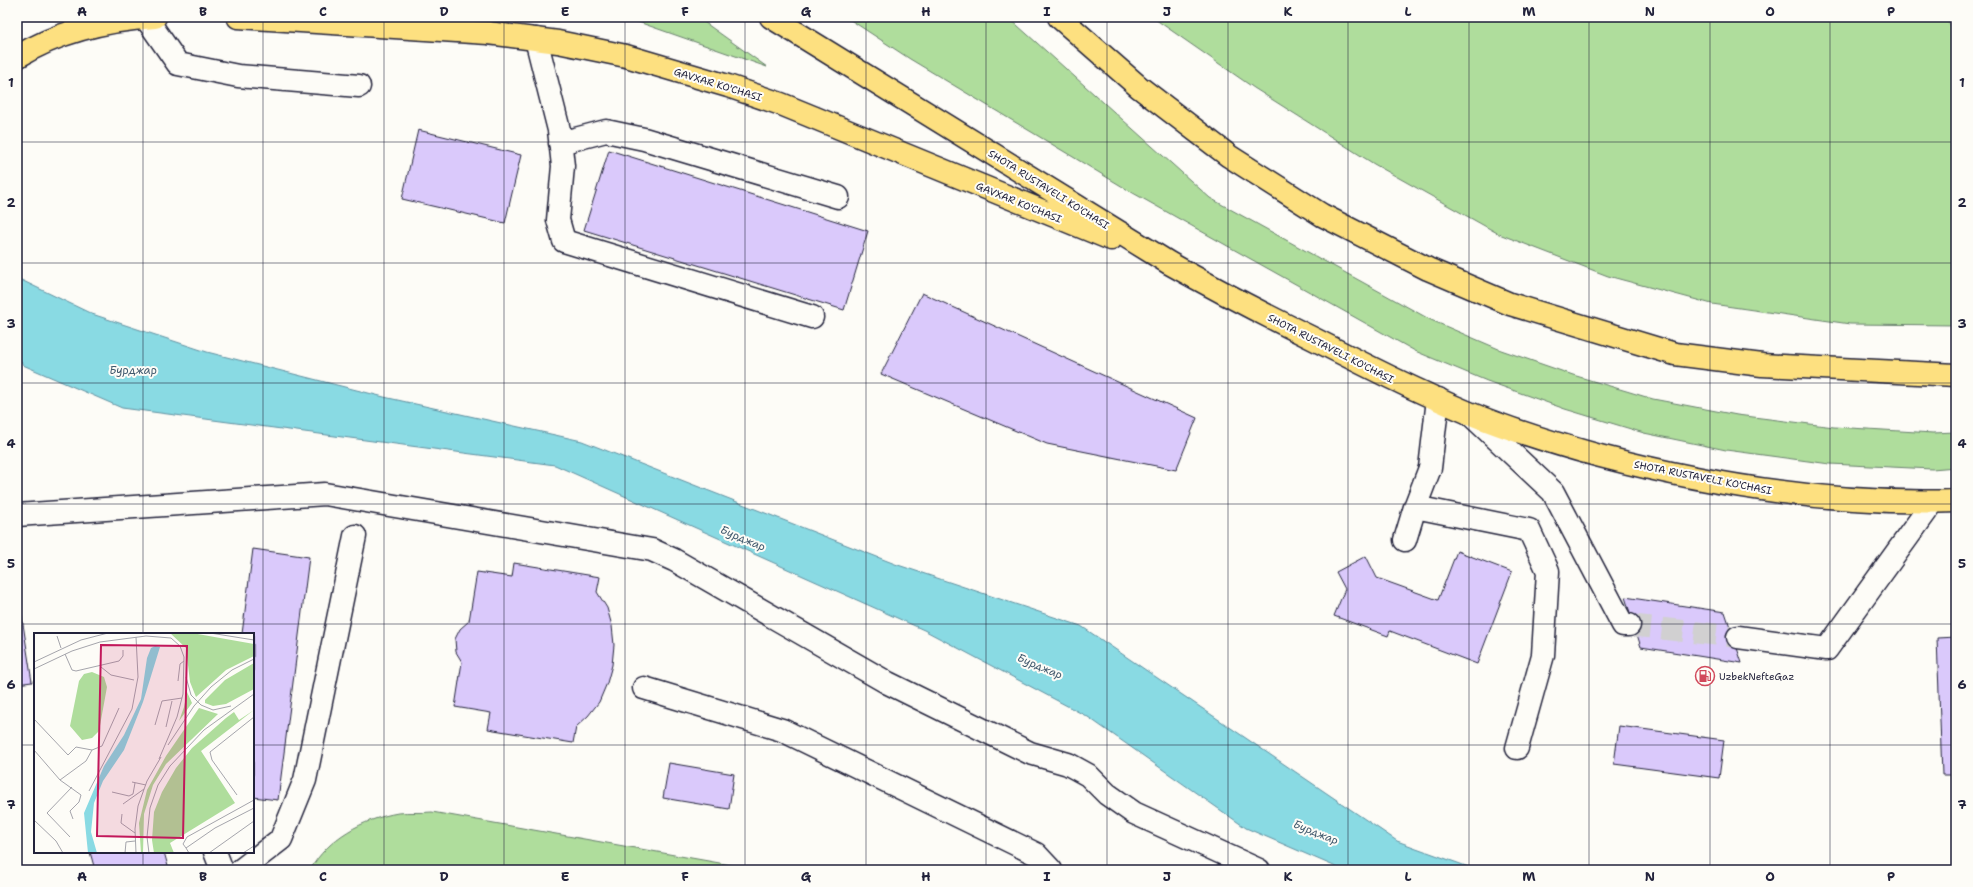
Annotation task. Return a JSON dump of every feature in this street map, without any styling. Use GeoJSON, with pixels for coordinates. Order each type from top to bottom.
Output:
{"type":"FeatureCollection","features":[{"type":"Feature","properties":{"kind":"main road"},"geometry":{"type":"LineString","coordinates":[[17,57],[33,47],[69,33],[111,22],[151,17]]}},
{"type":"Feature","properties":{"kind":"main road","name":"GAVXAR KO'CHASI"},"geometry":{"type":"LineString","coordinates":[[238,17],[488,33],[536,39],[626,56],[728,86],[781,104],[1169,263]]}},
{"type":"Feature","properties":{"kind":"main road","name":"SHOTA RUSTAVELI KO'CHASI"},"geometry":{"type":"LineString","coordinates":[[771,17],[1169,263],[1218,290],[1397,382],[1470,414],[1560,445],[1652,469],[1749,488],[1820,496],[1887,501],[1956,502]]}},
{"type":"Feature","properties":{"kind":"main road"},"geometry":{"type":"LineString","coordinates":[[1059,17],[1139,87],[1229,156],[1262,177],[1322,215],[1428,269],[1510,304],[1675,354],[1762,365],[1956,375]]}},
{"type":"Feature","properties":{"kind":"lane"},"geometry":{"type":"LineString","coordinates":[[151,17],[178,64],[238,76],[359,86]]}},
{"type":"Feature","properties":{"kind":"lane"},"geometry":{"type":"LineString","coordinates":[[536,39],[559,130],[563,166],[558,220],[564,241],[812,317]]}},
{"type":"Feature","properties":{"kind":"lane"},"geometry":{"type":"LineString","coordinates":[[560,143],[606,131],[644,139],[838,197]]}},
{"type":"Feature","properties":{"kind":"lane"},"geometry":{"type":"LineString","coordinates":[[1405,540],[1415,507],[1430,468],[1438,400]]}},
{"type":"Feature","properties":{"kind":"lane"},"geometry":{"type":"LineString","coordinates":[[1470,414],[1553,492],[1624,625],[1629,625]]}},
{"type":"Feature","properties":{"kind":"lane"},"geometry":{"type":"LineString","coordinates":[[17,515],[325,494],[652,550],[674,560],[888,683],[1030,752],[1068,764],[1088,775],[1107,794],[1134,813],[1259,870]]}},
{"type":"Feature","properties":{"kind":"lane"},"geometry":{"type":"LineString","coordinates":[[1738,637],[1827,649],[1933,502]]}},
{"type":"Feature","properties":{"kind":"lane"},"geometry":{"type":"LineString","coordinates":[[1415,507],[1529,530],[1548,571],[1543,656],[1518,748]]}},
{"type":"Feature","properties":{"kind":"lane"},"geometry":{"type":"LineString","coordinates":[[241,870],[281,838],[305,780],[355,536]]}},
{"type":"Feature","properties":{"kind":"lane"},"geometry":{"type":"LineString","coordinates":[[644,688],[782,730],[1036,854],[1051,870]]}},
{"type":"Feature","properties":{"kind":"lane"},"geometry":{"type":"LineString","coordinates":[[215,853],[222,870]]}},
{"type":"Feature","properties":{"kind":"green space"},"geometry":{"type":"Polygon","coordinates":[[[624,17],[697,17],[767,67],[624,17]]]}},
{"type":"Feature","properties":{"kind":"green space"},"geometry":{"type":"Polygon","coordinates":[[[846,17],[1008,17],[1210,198],[1431,320],[1501,350],[1573,375],[1653,399],[1737,415],[1834,427],[1933,433],[1956,432],[1956,467],[1932,469],[1830,464],[1726,450],[1644,433],[1565,409],[1487,381],[1415,351],[1133,193],[910,59],[846,17]]]}},
{"type":"Feature","properties":{"kind":"green space"},"geometry":{"type":"Polygon","coordinates":[[[1152,17],[1945,17],[1956,34],[1956,325],[1850,324],[1712,304],[1608,276],[1499,234],[1374,164],[1254,88],[1152,17]]]}},
{"type":"Feature","properties":{"kind":"green space"},"geometry":{"type":"Polygon","coordinates":[[[432,812],[759,870],[310,870],[326,848],[337,839],[360,825],[398,813],[432,812]]]}},
{"type":"Feature","properties":{"kind":"water","name":"Бурджар"},"geometry":{"type":"Polygon","coordinates":[[[17,278],[92,314],[207,352],[384,397],[582,441],[895,564],[1081,626],[1397,841],[1477,870],[1343,870],[1246,828],[1088,717],[924,630],[555,465],[122,408],[23,365],[17,354],[17,278]]]}},
{"type":"Feature","properties":{"kind":"building"},"geometry":{"type":"Polygon","coordinates":[[[418,130],[521,155],[505,223],[402,199],[418,130]]]}},
{"type":"Feature","properties":{"kind":"building"},"geometry":{"type":"Polygon","coordinates":[[[609,150],[868,231],[844,310],[584,230],[609,150]]]}},
{"type":"Feature","properties":{"kind":"building"},"geometry":{"type":"Polygon","coordinates":[[[922,293],[1197,418],[1176,470],[1047,444],[881,374],[922,293]]]}},
{"type":"Feature","properties":{"kind":"building"},"geometry":{"type":"Polygon","coordinates":[[[253,549],[309,557],[278,800],[254,797],[254,633],[242,633],[253,549]]]}},
{"type":"Feature","properties":{"kind":"building"},"geometry":{"type":"Polygon","coordinates":[[[1457,551],[1512,572],[1477,664],[1390,631],[1388,636],[1334,616],[1345,589],[1336,572],[1366,556],[1377,578],[1438,600],[1457,551]]]}},
{"type":"Feature","properties":{"kind":"building"},"geometry":{"type":"Polygon","coordinates":[[[514,563],[600,577],[597,592],[607,608],[612,626],[614,645],[612,665],[607,683],[599,702],[588,716],[576,727],[573,743],[488,729],[491,713],[455,707],[462,662],[456,652],[455,639],[460,629],[469,621],[477,572],[512,577],[514,563]]]}},
{"type":"Feature","properties":{"kind":"building"},"geometry":{"type":"Polygon","coordinates":[[[18,592],[32,682],[17,684],[17,593],[18,592]]]}},
{"type":"Feature","properties":{"kind":"building"},"geometry":{"type":"Polygon","coordinates":[[[1625,597],[1725,612],[1742,663],[1641,647],[1625,597]]]}},
{"type":"Feature","properties":{"kind":"building"},"geometry":{"type":"Polygon","coordinates":[[[1956,637],[1956,775],[1942,775],[1937,638],[1956,637]]]}},
{"type":"Feature","properties":{"kind":"building"},"geometry":{"type":"Polygon","coordinates":[[[1619,726],[1724,740],[1719,778],[1614,764],[1619,726]]]}},
{"type":"Feature","properties":{"kind":"building"},"geometry":{"type":"Polygon","coordinates":[[[669,763],[734,774],[729,809],[663,798],[669,763]]]}},
{"type":"Feature","properties":{"kind":"building"},"geometry":{"type":"Polygon","coordinates":[[[90,853],[164,853],[169,870],[95,870],[90,853]]]}},
{"type":"Feature","properties":{"kind":"tunnel"},"geometry":{"type":"LineString","coordinates":[[1629,625],[1738,637]]}},
{"type":"Feature","properties":{"kind":"place","name":"UzbekNefteGaz"},"geometry":{"type":"Point","coordinates":[1705,676]}}]}
